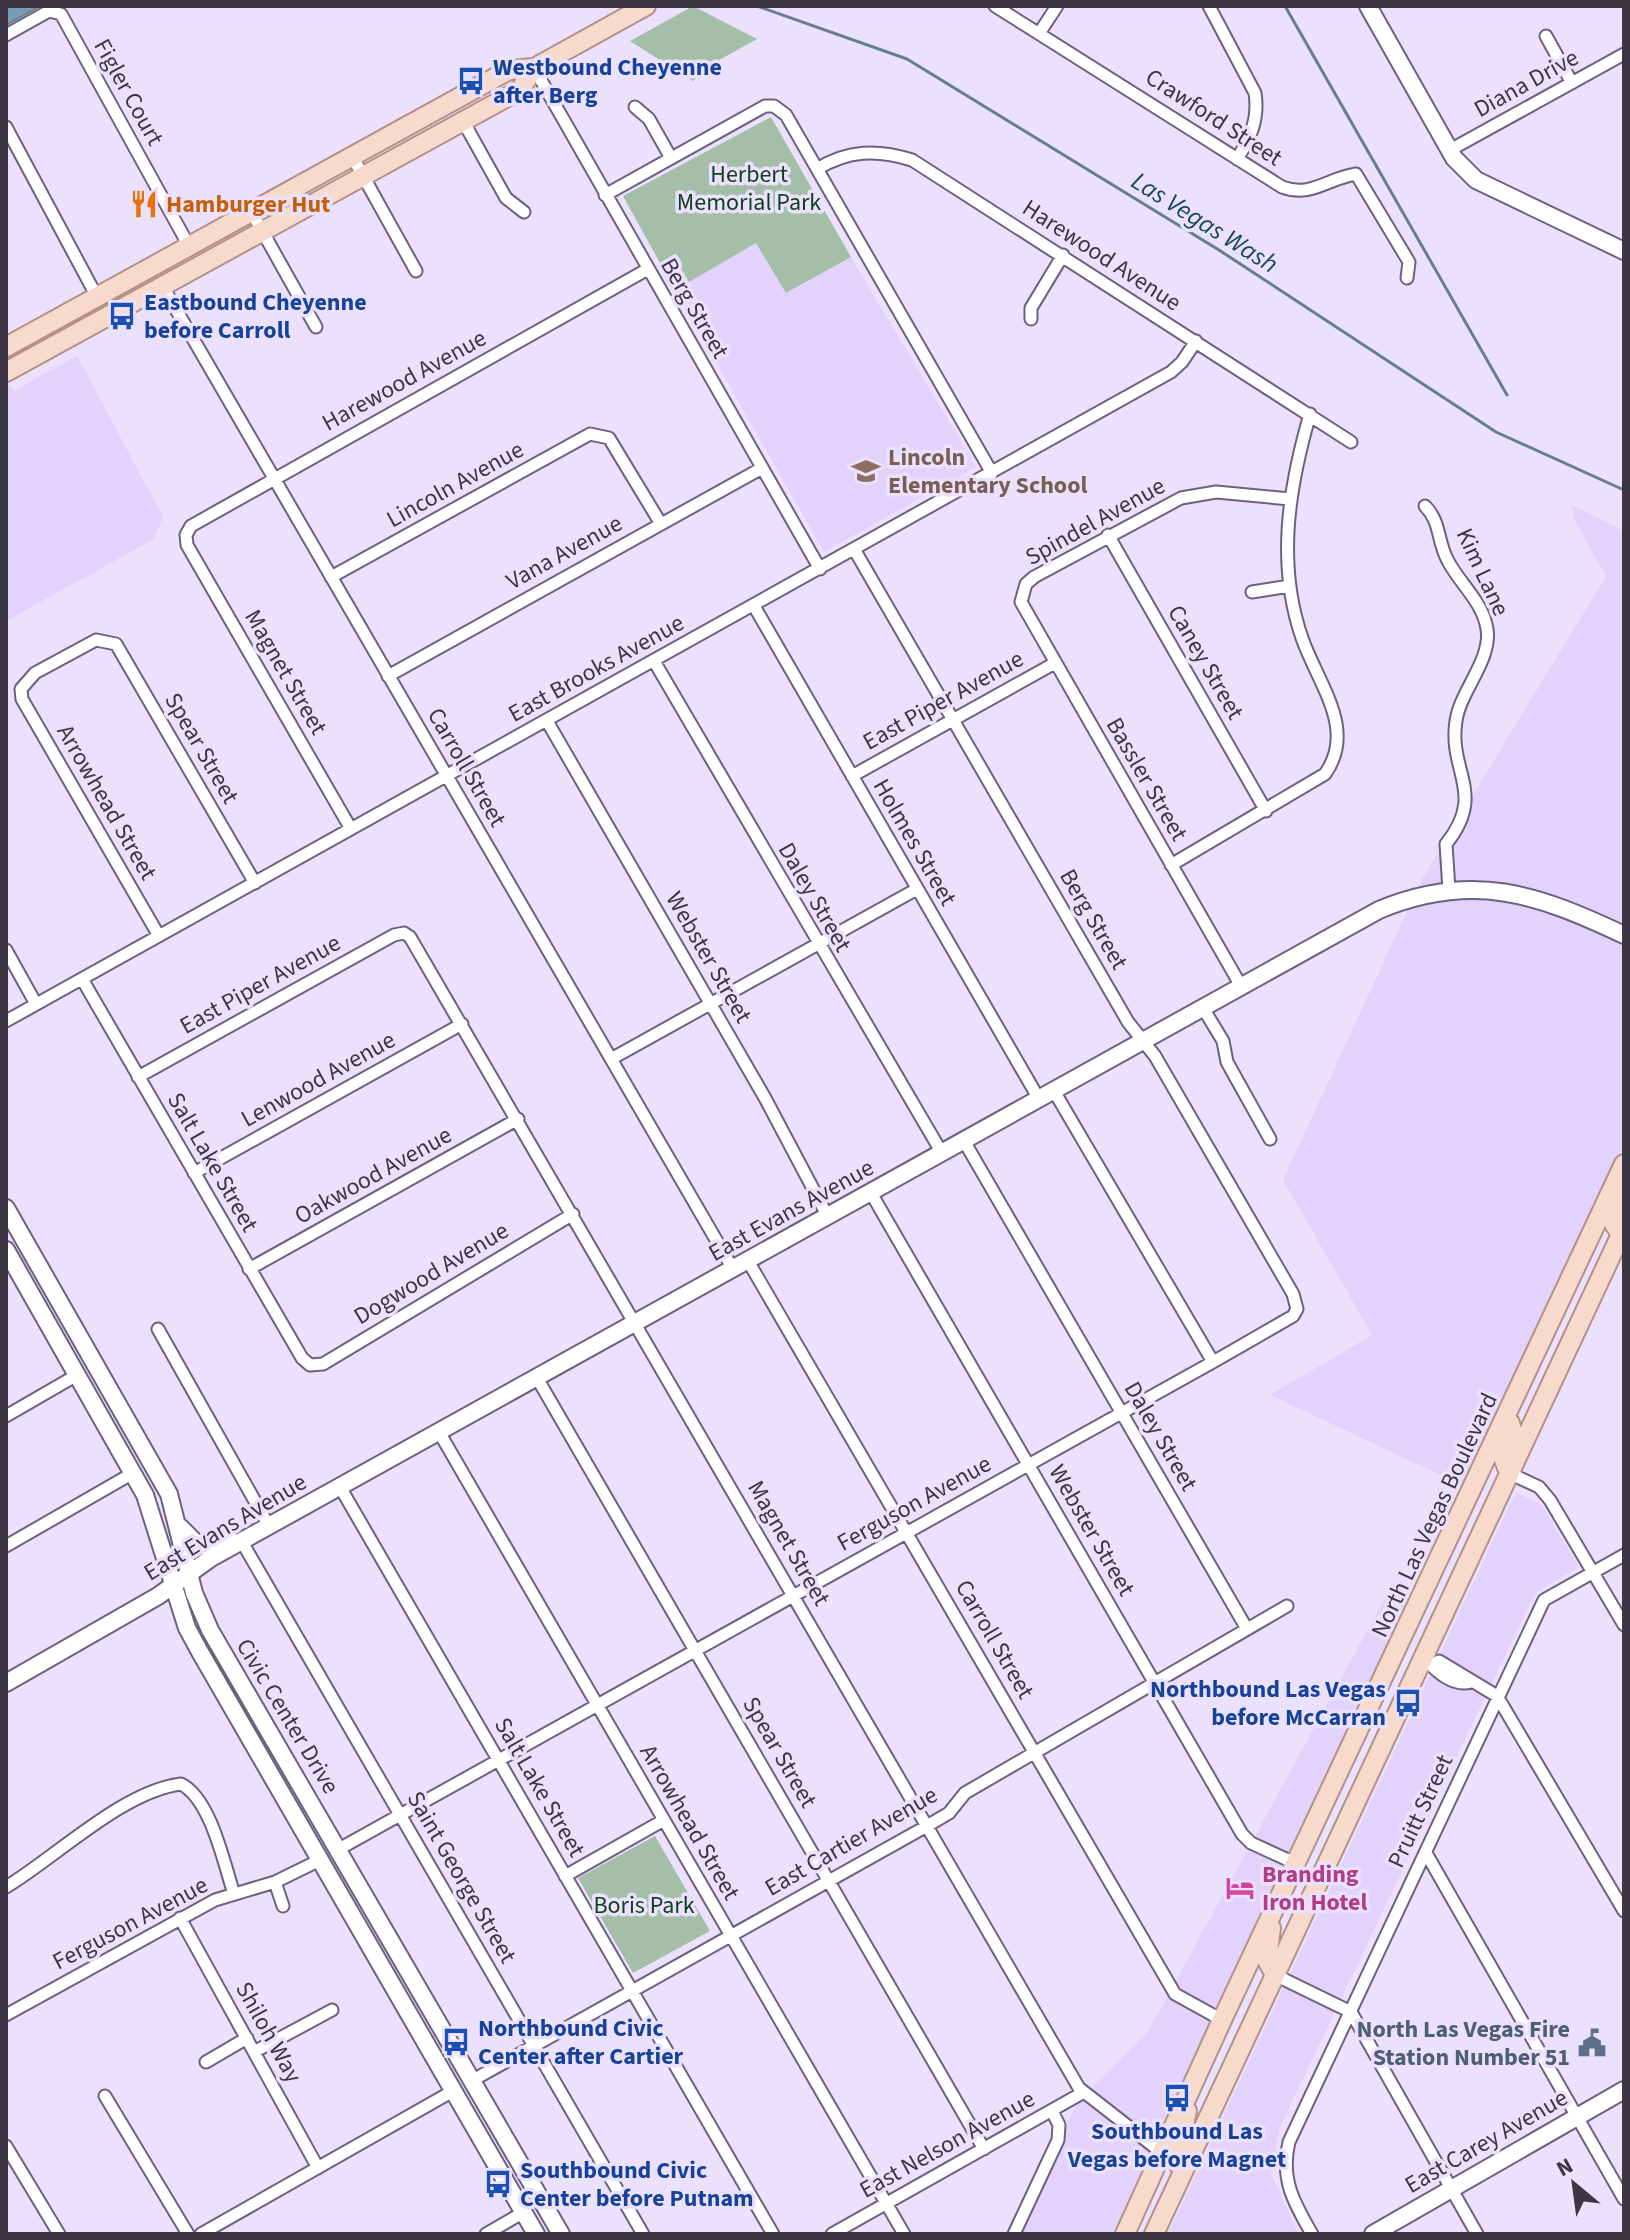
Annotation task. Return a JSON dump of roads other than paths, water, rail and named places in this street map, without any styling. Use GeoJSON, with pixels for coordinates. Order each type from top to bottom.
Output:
{"type":"FeatureCollection","features":[{"type":"Feature","properties":{"kind":"main road"},"geometry":{"type":"LineString","coordinates":[[6,347],[509,70],[534,68],[646,6]]}},
{"type":"Feature","properties":{"kind":"main road"},"geometry":{"type":"LineString","coordinates":[[1368,6],[1450,150],[1476,180],[1624,251]]}},
{"type":"Feature","properties":{"kind":"main road"},"geometry":{"type":"LineString","coordinates":[[6,372],[520,90],[534,68]]}},
{"type":"Feature","properties":{"kind":"main road"},"geometry":{"type":"LineString","coordinates":[[163,287],[171,269],[219,241],[223,227]]}},
{"type":"Feature","properties":{"kind":"main road"},"geometry":{"type":"LineString","coordinates":[[39,355],[48,341],[93,312],[97,297]]}},
{"type":"Feature","properties":{"kind":"main road"},"geometry":{"type":"LineString","coordinates":[[6,357],[31,334]]}},
{"type":"Feature","properties":{"kind":"main road","name":"East Evans Avenue"},"geometry":{"type":"LineString","coordinates":[[6,1683],[269,1526],[1379,910],[1449,890],[1480,888],[1528,895],[1624,935]]}},
{"type":"Feature","properties":{"kind":"main road","name":"North Las Vegas Boulevard"},"geometry":{"type":"LineString","coordinates":[[1125,2234],[1222,2020],[1624,1164]]}},
{"type":"Feature","properties":{"kind":"main road"},"geometry":{"type":"LineString","coordinates":[[1623,1231],[1614,1224],[1624,1194]]}},
{"type":"Feature","properties":{"kind":"main road","name":"Civic Center Drive"},"geometry":{"type":"LineString","coordinates":[[6,1208],[169,1494],[190,1573],[210,1630],[561,2234]]}},
{"type":"Feature","properties":{"kind":"main road","name":"North Las Vegas Boulevard"},"geometry":{"type":"LineString","coordinates":[[1154,2233],[1226,2076],[1428,1661],[1482,1528],[1623,1231]]}},
{"type":"Feature","properties":{"kind":"main road"},"geometry":{"type":"LineString","coordinates":[[1592,1233],[1602,1246],[1593,1273],[1595,1291]]}},
{"type":"Feature","properties":{"kind":"main road","name":"Civic Center Drive"},"geometry":{"type":"LineString","coordinates":[[6,1250],[154,1513],[173,1585],[193,1640],[536,2234]]}},
{"type":"Feature","properties":{"kind":"main road"},"geometry":{"type":"LineString","coordinates":[[77,1375],[90,1375],[117,1400]]}},
{"type":"Feature","properties":{"kind":"main road"},"geometry":{"type":"LineString","coordinates":[[1507,1415],[1512,1430],[1503,1457],[1509,1473]]}},
{"type":"Feature","properties":{"kind":"main road"},"geometry":{"type":"LineString","coordinates":[[1482,1528],[1480,1516],[1492,1479],[1483,1465]]}},
{"type":"Feature","properties":{"kind":"main road"},"geometry":{"type":"LineString","coordinates":[[175,1515],[187,1537],[196,1545],[245,1540]]}},
{"type":"Feature","properties":{"kind":"main road"},"geometry":{"type":"LineString","coordinates":[[1420,1602],[1422,1621],[1416,1646],[1428,1661]]}},
{"type":"Feature","properties":{"kind":"main road"},"geometry":{"type":"LineString","coordinates":[[289,1803],[324,1844],[339,1849]]}},
{"type":"Feature","properties":{"kind":"main road"},"geometry":{"type":"LineString","coordinates":[[322,1859],[333,1860],[374,1910]]}},
{"type":"Feature","properties":{"kind":"main road"},"geometry":{"type":"LineString","coordinates":[[1297,1864],[1306,1876],[1297,1903],[1302,1918]]}},
{"type":"Feature","properties":{"kind":"main road"},"geometry":{"type":"LineString","coordinates":[[1271,1920],[1272,1943],[1267,1960],[1275,1975]]}},
{"type":"Feature","properties":{"kind":"main road"},"geometry":{"type":"LineString","coordinates":[[401,1999],[410,2001],[418,2011],[460,2080],[473,2080]]}},
{"type":"Feature","properties":{"kind":"main road"},"geometry":{"type":"LineString","coordinates":[[1222,2020],[1232,2032],[1224,2063],[1226,2076]]}},
{"type":"Feature","properties":{"kind":"main road"},"geometry":{"type":"LineString","coordinates":[[453,2091],[463,2089],[467,2093],[512,2169],[528,2176]]}},
{"type":"Feature","properties":{"kind":"main road","name":"East Carey Avenue"},"geometry":{"type":"LineString","coordinates":[[1373,2234],[1624,2090]]}},
{"type":"Feature","properties":{"kind":"main road"},"geometry":{"type":"LineString","coordinates":[[1183,2169],[1179,2165],[1178,2151],[1187,2124],[1188,2094]]}},
{"type":"Feature","properties":{"kind":"main road"},"geometry":{"type":"LineString","coordinates":[[1154,2233],[1153,2212],[1169,2170],[1161,2152]]}},
{"type":"Feature","properties":{"kind":"street","name":"Crawford Street"},"geometry":{"type":"LineString","coordinates":[[995,6],[1237,159],[1294,191],[1314,190],[1341,176],[1356,174],[1409,262],[1407,278]]}},
{"type":"Feature","properties":{"kind":"street"},"geometry":{"type":"LineString","coordinates":[[1040,32],[1057,6]]}},
{"type":"Feature","properties":{"kind":"street"},"geometry":{"type":"LineString","coordinates":[[1209,6],[1255,93],[1258,108],[1252,136],[1237,159]]}},
{"type":"Feature","properties":{"kind":"street","name":"Figler Court"},"geometry":{"type":"LineString","coordinates":[[6,35],[49,11],[61,14],[189,246]]}},
{"type":"Feature","properties":{"kind":"street"},"geometry":{"type":"LineString","coordinates":[[1546,36],[1572,83]]}},
{"type":"Feature","properties":{"kind":"street","name":"Diana Drive"},"geometry":{"type":"LineString","coordinates":[[1450,150],[1624,54]]}},
{"type":"Feature","properties":{"kind":"street","name":"Berg Street"},"geometry":{"type":"LineString","coordinates":[[534,68],[820,569]]}},
{"type":"Feature","properties":{"kind":"street"},"geometry":{"type":"LineString","coordinates":[[605,195],[765,106],[774,106],[786,115],[992,473]]}},
{"type":"Feature","properties":{"kind":"street"},"geometry":{"type":"LineString","coordinates":[[635,107],[649,119],[671,158]]}},
{"type":"Feature","properties":{"kind":"street"},"geometry":{"type":"LineString","coordinates":[[463,121],[506,198],[524,212]]}},
{"type":"Feature","properties":{"kind":"street"},"geometry":{"type":"LineString","coordinates":[[6,127],[97,297]]}},
{"type":"Feature","properties":{"kind":"street","name":"Harewood Avenue"},"geometry":{"type":"LineString","coordinates":[[817,169],[835,158],[864,151],[912,160],[1351,442]]}},
{"type":"Feature","properties":{"kind":"street"},"geometry":{"type":"LineString","coordinates":[[352,156],[416,271]]}},
{"type":"Feature","properties":{"kind":"street"},"geometry":{"type":"LineString","coordinates":[[251,211],[316,327]]}},
{"type":"Feature","properties":{"kind":"street"},"geometry":{"type":"LineString","coordinates":[[1031,319],[1031,308],[1063,255]]}},
{"type":"Feature","properties":{"kind":"street","name":"Harewood Avenue"},"geometry":{"type":"LineString","coordinates":[[186,535],[191,526],[648,269]]}},
{"type":"Feature","properties":{"kind":"street","name":"Carroll Street"},"geometry":{"type":"LineString","coordinates":[[163,287],[611,1059],[907,1532],[1175,1994],[1222,2020]]}},
{"type":"Feature","properties":{"kind":"street","name":"East Brooks Avenue"},"geometry":{"type":"LineString","coordinates":[[6,1021],[1171,372],[1196,341]]}},
{"type":"Feature","properties":{"kind":"street"},"geometry":{"type":"LineString","coordinates":[[1171,865],[1325,774],[1339,747],[1336,717],[1313,670],[1290,586],[1290,499],[1310,414]]}},
{"type":"Feature","properties":{"kind":"street","name":"Lincoln Avenue"},"geometry":{"type":"LineString","coordinates":[[331,577],[590,434],[609,438],[661,524]]}},
{"type":"Feature","properties":{"kind":"street","name":"Vana Avenue"},"geometry":{"type":"LineString","coordinates":[[388,676],[762,468]]}},
{"type":"Feature","properties":{"kind":"street","name":"Spindel Avenue"},"geometry":{"type":"LineString","coordinates":[[1022,592],[1034,577],[1181,498],[1216,492],[1290,499]]}},
{"type":"Feature","properties":{"kind":"street","name":"Kim Lane"},"geometry":{"type":"LineString","coordinates":[[1425,506],[1436,518],[1447,560],[1483,614],[1488,634],[1456,722],[1455,744],[1465,779],[1465,810],[1460,827],[1446,844],[1449,890]]}},
{"type":"Feature","properties":{"kind":"street","name":"Magnet Street"},"geometry":{"type":"LineString","coordinates":[[186,535],[187,545],[351,829]]}},
{"type":"Feature","properties":{"kind":"street","name":"Caney Street"},"geometry":{"type":"LineString","coordinates":[[1108,535],[1266,811]]}},
{"type":"Feature","properties":{"kind":"street","name":"Berg Street"},"geometry":{"type":"LineString","coordinates":[[854,549],[1128,1022],[1143,1041],[1277,1267],[1297,1309]]}},
{"type":"Feature","properties":{"kind":"street"},"geometry":{"type":"LineString","coordinates":[[1252,592],[1290,586]]}},
{"type":"Feature","properties":{"kind":"street","name":"Bassler Street"},"geometry":{"type":"LineString","coordinates":[[1022,592],[1021,602],[1241,986]]}},
{"type":"Feature","properties":{"kind":"street","name":"Holmes Street"},"geometry":{"type":"LineString","coordinates":[[754,606],[1039,1099]]}},
{"type":"Feature","properties":{"kind":"street","name":"Arrowhead Street"},"geometry":{"type":"LineString","coordinates":[[107,640],[96,640],[35,673],[21,689],[22,699],[159,936]]}},
{"type":"Feature","properties":{"kind":"street","name":"Spear Street"},"geometry":{"type":"LineString","coordinates":[[107,640],[116,644],[255,883]]}},
{"type":"Feature","properties":{"kind":"street","name":"Daley Street"},"geometry":{"type":"LineString","coordinates":[[654,661],[817,945],[942,1153]]}},
{"type":"Feature","properties":{"kind":"street","name":"East Piper Avenue"},"geometry":{"type":"LineString","coordinates":[[852,776],[1055,663]]}},
{"type":"Feature","properties":{"kind":"street","name":"Webster Street"},"geometry":{"type":"LineString","coordinates":[[547,721],[711,1004],[828,1217]]}},
{"type":"Feature","properties":{"kind":"street"},"geometry":{"type":"LineString","coordinates":[[611,1059],[917,889]]}},
{"type":"Feature","properties":{"kind":"street","name":"Magnet Street"},"geometry":{"type":"LineString","coordinates":[[404,933],[410,937],[518,1119],[1084,2092],[1161,2152]]}},
{"type":"Feature","properties":{"kind":"street","name":"East Piper Avenue"},"geometry":{"type":"LineString","coordinates":[[138,1077],[394,935],[404,933]]}},
{"type":"Feature","properties":{"kind":"street"},"geometry":{"type":"LineString","coordinates":[[6,950],[36,1004]]}},
{"type":"Feature","properties":{"kind":"street","name":"Salt Lake Street"},"geometry":{"type":"LineString","coordinates":[[82,979],[249,1269],[302,1358],[310,1365]]}},
{"type":"Feature","properties":{"kind":"street"},"geometry":{"type":"LineString","coordinates":[[1203,1008],[1223,1041],[1227,1062],[1270,1139]]}},
{"type":"Feature","properties":{"kind":"street","name":"Lenwood Avenue"},"geometry":{"type":"LineString","coordinates":[[194,1173],[462,1024]]}},
{"type":"Feature","properties":{"kind":"street"},"geometry":{"type":"LineString","coordinates":[[1054,1091],[1213,1362]]}},
{"type":"Feature","properties":{"kind":"street","name":"Oakwood Avenue"},"geometry":{"type":"LineString","coordinates":[[249,1269],[518,1119]]}},
{"type":"Feature","properties":{"kind":"street","name":"Daley Street"},"geometry":{"type":"LineString","coordinates":[[964,1141],[1247,1629]]}},
{"type":"Feature","properties":{"kind":"street","name":"Webster Street"},"geometry":{"type":"LineString","coordinates":[[871,1193],[1242,1834],[1251,1843],[1297,1864]]}},
{"type":"Feature","properties":{"kind":"street","name":"Dogwood Avenue"},"geometry":{"type":"LineString","coordinates":[[310,1365],[323,1364],[573,1214]]}},
{"type":"Feature","properties":{"kind":"street","name":"Ferguson Avenue"},"geometry":{"type":"LineString","coordinates":[[339,1849],[1213,1362],[1293,1316],[1297,1309]]}},
{"type":"Feature","properties":{"kind":"street"},"geometry":{"type":"LineString","coordinates":[[158,1329],[269,1526]]}},
{"type":"Feature","properties":{"kind":"street"},"geometry":{"type":"LineString","coordinates":[[6,1416],[77,1375]]}},
{"type":"Feature","properties":{"kind":"street","name":"Spear Street"},"geometry":{"type":"LineString","coordinates":[[537,1378],[984,2149]]}},
{"type":"Feature","properties":{"kind":"street","name":"Arrowhead Street"},"geometry":{"type":"LineString","coordinates":[[439,1432],[904,2234]]}},
{"type":"Feature","properties":{"kind":"street"},"geometry":{"type":"LineString","coordinates":[[6,1546],[133,1473]]}},
{"type":"Feature","properties":{"kind":"street"},"geometry":{"type":"LineString","coordinates":[[1509,1473],[1539,1487],[1550,1500],[1624,1625]]}},
{"type":"Feature","properties":{"kind":"street","name":"Salt Lake Street"},"geometry":{"type":"LineString","coordinates":[[340,1487],[773,2234]]}},
{"type":"Feature","properties":{"kind":"street","name":"Saint George Street"},"geometry":{"type":"LineString","coordinates":[[245,1540],[643,2234]]}},
{"type":"Feature","properties":{"kind":"street"},"geometry":{"type":"LineString","coordinates":[[1593,1572],[1624,1555]]}},
{"type":"Feature","properties":{"kind":"street","name":"Pruitt Street"},"geometry":{"type":"LineString","coordinates":[[1312,2234],[1292,2199],[1285,2173],[1289,2142],[1544,1600],[1593,1572]]}},
{"type":"Feature","properties":{"kind":"street","name":"East Cartier Avenue"},"geometry":{"type":"LineString","coordinates":[[473,2080],[927,1826],[949,1813],[965,1793],[1287,1606]]}},
{"type":"Feature","properties":{"kind":"street"},"geometry":{"type":"LineString","coordinates":[[1428,1661],[1439,1661],[1469,1676],[1471,1682],[1497,1696],[1624,1911]]}},
{"type":"Feature","properties":{"kind":"street"},"geometry":{"type":"LineString","coordinates":[[6,1887],[66,1843],[148,1794],[162,1786],[181,1784],[196,1797],[216,1836],[234,1894]]}},
{"type":"Feature","properties":{"kind":"street"},"geometry":{"type":"LineString","coordinates":[[565,1876],[664,1820]]}},
{"type":"Feature","properties":{"kind":"street"},"geometry":{"type":"LineString","coordinates":[[1426,1853],[1624,2199]]}},
{"type":"Feature","properties":{"kind":"street","name":"Ferguson Avenue"},"geometry":{"type":"LineString","coordinates":[[6,2015],[180,1918],[234,1894],[275,1882],[322,1859]]}},
{"type":"Feature","properties":{"kind":"street"},"geometry":{"type":"LineString","coordinates":[[275,1882],[283,1906]]}},
{"type":"Feature","properties":{"kind":"street","name":"Shiloh Way"},"geometry":{"type":"LineString","coordinates":[[180,1918],[318,2168]]}},
{"type":"Feature","properties":{"kind":"street"},"geometry":{"type":"LineString","coordinates":[[1275,1975],[1351,2012],[1477,2234]]}},
{"type":"Feature","properties":{"kind":"street"},"geometry":{"type":"LineString","coordinates":[[254,2052],[332,2010]]}},
{"type":"Feature","properties":{"kind":"street"},"geometry":{"type":"LineString","coordinates":[[206,2062],[247,2038]]}},
{"type":"Feature","properties":{"kind":"street"},"geometry":{"type":"LineString","coordinates":[[201,2234],[453,2091]]}},
{"type":"Feature","properties":{"kind":"street","name":"East Nelson Avenue"},"geometry":{"type":"LineString","coordinates":[[832,2234],[1084,2092]]}},
{"type":"Feature","properties":{"kind":"street"},"geometry":{"type":"LineString","coordinates":[[105,2096],[188,2234]]}},
{"type":"Feature","properties":{"kind":"street"},"geometry":{"type":"LineString","coordinates":[[1014,2234],[1058,2140],[1059,2125],[1052,2111]]}},
{"type":"Feature","properties":{"kind":"street"},"geometry":{"type":"LineString","coordinates":[[6,2146],[59,2234]]}},
{"type":"Feature","properties":{"kind":"street"},"geometry":{"type":"LineString","coordinates":[[486,2234],[524,2212]]}},
{"type":"Feature","properties":{"kind":"water"},"geometry":{"type":"Polygon","coordinates":[[[6,6],[40,6],[6,25],[6,6]]]}},
{"type":"Feature","properties":{"kind":"waterway","name":"Las Vegas Wash"},"geometry":{"type":"LineString","coordinates":[[757,6],[907,59],[1219,250],[1496,432],[1624,490]]}},
{"type":"Feature","properties":{"kind":"waterway","name":"Las Vegas Wash"},"geometry":{"type":"LineString","coordinates":[[1285,6],[1507,395]]}},
{"type":"Feature","properties":{"kind":"place","name":"Westbound Cheyenne after Berg"},"geometry":{"type":"Point","coordinates":[471,81]}},
{"type":"Feature","properties":{"kind":"place","name":"Hamburger Hut"},"geometry":{"type":"Point","coordinates":[144,204]}},
{"type":"Feature","properties":{"kind":"place","name":"Eastbound Cheyenne before Carroll"},"geometry":{"type":"Point","coordinates":[122,316]}},
{"type":"Feature","properties":{"kind":"place","name":"Lincoln Elementary School"},"geometry":{"type":"Point","coordinates":[866,471]}},
{"type":"Feature","properties":{"kind":"place","name":"Northbound Las Vegas before McCarran"},"geometry":{"type":"Point","coordinates":[1408,1703]}},
{"type":"Feature","properties":{"kind":"place","name":"Branding Iron Hotel"},"geometry":{"type":"Point","coordinates":[1240,1888]}},
{"type":"Feature","properties":{"kind":"place","name":"Northbound Civic Center after Cartier"},"geometry":{"type":"Point","coordinates":[456,2042]}},
{"type":"Feature","properties":{"kind":"place","name":"North Las Vegas Fire Station Number 51"},"geometry":{"type":"Point","coordinates":[1592,2043]}},
{"type":"Feature","properties":{"kind":"place","name":"Southbound Las Vegas before Magnet"},"geometry":{"type":"Point","coordinates":[1177,2098]}},
{"type":"Feature","properties":{"kind":"place","name":"Southbound Civic Center before Putnam"},"geometry":{"type":"Point","coordinates":[498,2184]}},
{"type":"Feature","properties":{"kind":"park label","name":"Herbert Memorial Park"},"geometry":{"type":"Point","coordinates":[749,188]}},
{"type":"Feature","properties":{"kind":"park label","name":"Boris Park"},"geometry":{"type":"Point","coordinates":[644,1905]}}]}
